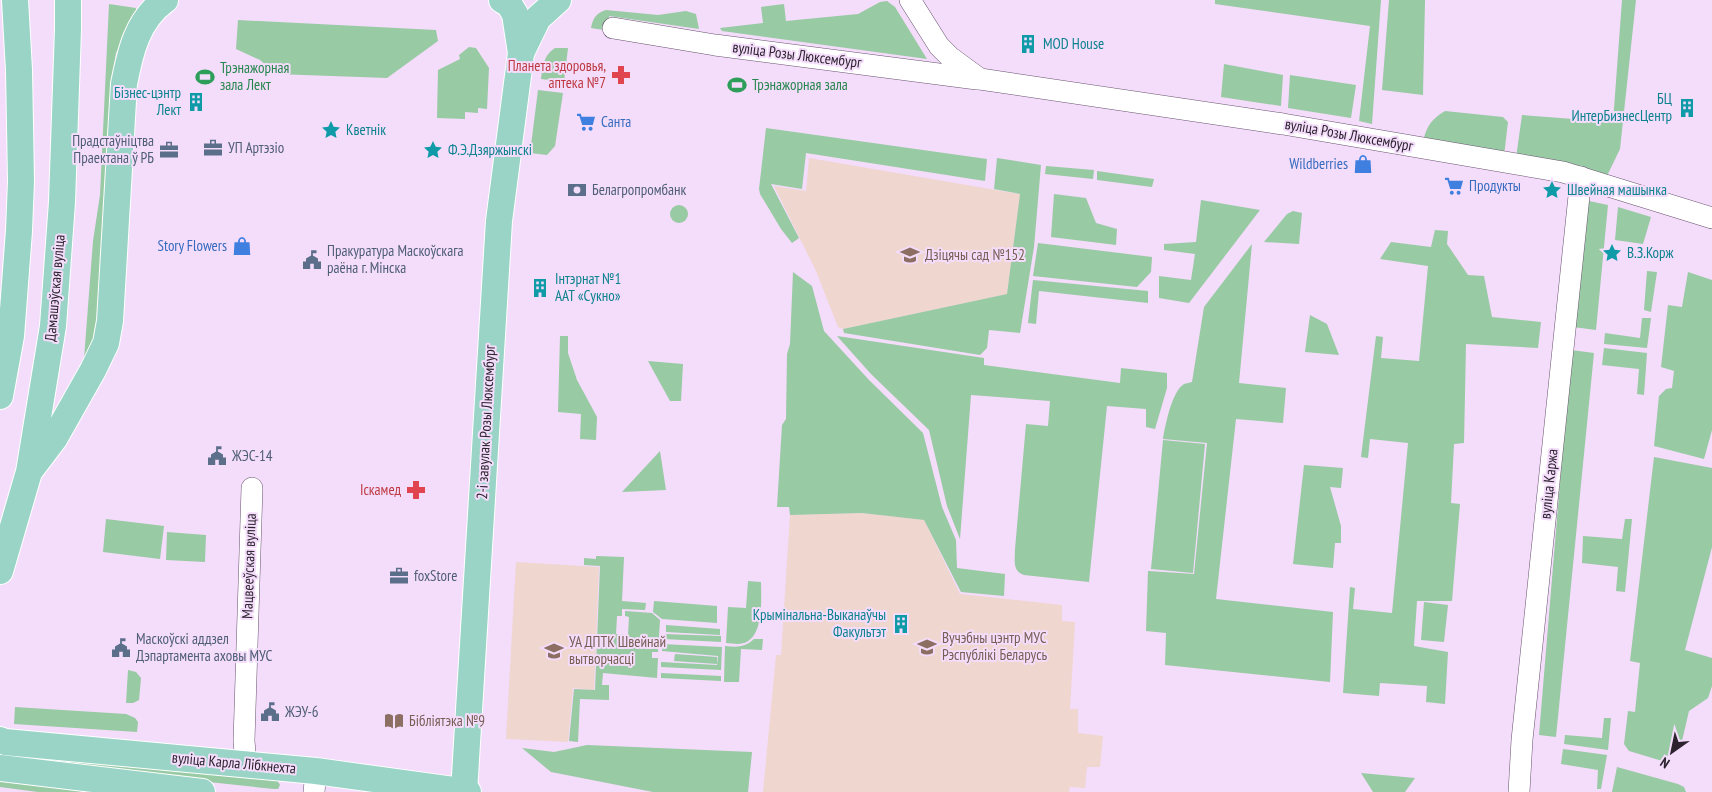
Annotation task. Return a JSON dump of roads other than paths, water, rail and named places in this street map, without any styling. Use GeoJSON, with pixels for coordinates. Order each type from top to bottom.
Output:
{"type":"FeatureCollection","features":[{"type":"Feature","properties":{"kind":"main road","name":"Дамашэўская вуліца"},"geometry":{"type":"LineString","coordinates":[[0,570],[29,472],[53,326],[62,202],[68,0]]}},
{"type":"Feature","properties":{"kind":"main road"},"geometry":{"type":"LineString","coordinates":[[29,472],[54,439],[106,343],[110,321],[126,75],[129,58],[141,28],[149,14],[165,0]]}},
{"type":"Feature","properties":{"kind":"main road","name":"2-і завулак Розы Люксембург"},"geometry":{"type":"LineString","coordinates":[[465,792],[478,547],[499,221],[521,53],[515,14],[509,4],[502,0]]}},
{"type":"Feature","properties":{"kind":"main road","name":"2-і завулак Розы Люксембург"},"geometry":{"type":"LineString","coordinates":[[521,53],[538,18],[558,0]]}},
{"type":"Feature","properties":{"kind":"main road"},"geometry":{"type":"LineString","coordinates":[[0,396],[11,336],[19,231],[21,181],[16,11]]}},
{"type":"Feature","properties":{"kind":"main road"},"geometry":{"type":"LineString","coordinates":[[0,266],[19,231]]}},
{"type":"Feature","properties":{"kind":"main road","name":"вуліца Карла Лібкнехта"},"geometry":{"type":"LineString","coordinates":[[0,740],[5,742],[246,764],[315,782],[465,792]]}},
{"type":"Feature","properties":{"kind":"main road","name":"вуліца Карла Лібкнехта"},"geometry":{"type":"LineString","coordinates":[[0,768],[202,792]]}},
{"type":"Feature","properties":{"kind":"street","name":"вуліца Розы Люксембург"},"geometry":{"type":"LineString","coordinates":[[910,0],[939,46],[980,80]]}},
{"type":"Feature","properties":{"kind":"street","name":"вуліца Розы Люксембург"},"geometry":{"type":"LineString","coordinates":[[613,28],[715,45],[923,72],[1283,124],[1508,162],[1581,177],[1712,218]]}},
{"type":"Feature","properties":{"kind":"street"},"geometry":{"type":"LineString","coordinates":[[923,72],[935,65],[939,46]]}},
{"type":"Feature","properties":{"kind":"street","name":"вуліца Каржа"},"geometry":{"type":"LineString","coordinates":[[1519,792],[1522,740],[1581,177]]}},
{"type":"Feature","properties":{"kind":"street","name":"Мацвееўская вуліца"},"geometry":{"type":"LineString","coordinates":[[246,764],[244,741],[252,488]]}},
{"type":"Feature","properties":{"kind":"place","name":"MOD House"},"geometry":{"type":"Point","coordinates":[1028,44]}},
{"type":"Feature","properties":{"kind":"place","name":"Планета здоровья, аптека №7"},"geometry":{"type":"Point","coordinates":[621,75]}},
{"type":"Feature","properties":{"kind":"place","name":"Трэнажорная зала Лект"},"geometry":{"type":"Point","coordinates":[205,77]}},
{"type":"Feature","properties":{"kind":"place","name":"Трэнажорная зала"},"geometry":{"type":"Point","coordinates":[737,85]}},
{"type":"Feature","properties":{"kind":"place","name":"Бізнес-цэнтр Лект"},"geometry":{"type":"Point","coordinates":[196,102]}},
{"type":"Feature","properties":{"kind":"place","name":"БЦ ИнтерБизнесЦентр"},"geometry":{"type":"Point","coordinates":[1687,108]}},
{"type":"Feature","properties":{"kind":"place","name":"Санта"},"geometry":{"type":"Point","coordinates":[586,122]}},
{"type":"Feature","properties":{"kind":"place","name":"Кветнік"},"geometry":{"type":"Point","coordinates":[331,130]}},
{"type":"Feature","properties":{"kind":"place","name":"УП Артэзіо"},"geometry":{"type":"Point","coordinates":[213,148]}},
{"type":"Feature","properties":{"kind":"place","name":"Прадстаўніцтва Праектана ў РБ"},"geometry":{"type":"Point","coordinates":[169,150]}},
{"type":"Feature","properties":{"kind":"place","name":"Ф.Э.Дзяржынскі"},"geometry":{"type":"Point","coordinates":[433,150]}},
{"type":"Feature","properties":{"kind":"place","name":"Wildberries"},"geometry":{"type":"Point","coordinates":[1363,164]}},
{"type":"Feature","properties":{"kind":"place","name":"Продукты"},"geometry":{"type":"Point","coordinates":[1454,186]}},
{"type":"Feature","properties":{"kind":"place","name":"Белагропромбанк"},"geometry":{"type":"Point","coordinates":[577,190]}},
{"type":"Feature","properties":{"kind":"place","name":"Швейная машынка"},"geometry":{"type":"Point","coordinates":[1552,190]}},
{"type":"Feature","properties":{"kind":"place","name":"Story Flowers"},"geometry":{"type":"Point","coordinates":[242,246]}},
{"type":"Feature","properties":{"kind":"place","name":"В.З.Корж"},"geometry":{"type":"Point","coordinates":[1612,253]}},
{"type":"Feature","properties":{"kind":"place","name":"Дзіцячы сад №152"},"geometry":{"type":"Point","coordinates":[910,255]}},
{"type":"Feature","properties":{"kind":"place","name":"Пракуратура Маскоўскага раёна г. Мінска"},"geometry":{"type":"Point","coordinates":[312,260]}},
{"type":"Feature","properties":{"kind":"place","name":"Інтэрнат №1 ААТ «Сукно»"},"geometry":{"type":"Point","coordinates":[540,288]}},
{"type":"Feature","properties":{"kind":"place","name":"ЖЭС-14"},"geometry":{"type":"Point","coordinates":[217,456]}},
{"type":"Feature","properties":{"kind":"place","name":"Іскамед"},"geometry":{"type":"Point","coordinates":[416,490]}},
{"type":"Feature","properties":{"kind":"place","name":"foxStore"},"geometry":{"type":"Point","coordinates":[399,576]}},
{"type":"Feature","properties":{"kind":"place","name":"Крымінальна-Выканаўчы Факультэт"},"geometry":{"type":"Point","coordinates":[901,624]}},
{"type":"Feature","properties":{"kind":"place","name":"Вучэбны цэнтр МУС Рэспублікі Беларусь"},"geometry":{"type":"Point","coordinates":[927,647]}},
{"type":"Feature","properties":{"kind":"place","name":"Маскоўскі аддзел Дэпартамента аховы МУС"},"geometry":{"type":"Point","coordinates":[121,648]}},
{"type":"Feature","properties":{"kind":"place","name":"УА ДПТК Швейнай вытворчасці"},"geometry":{"type":"Point","coordinates":[554,651]}},
{"type":"Feature","properties":{"kind":"place","name":"ЖЭУ-6"},"geometry":{"type":"Point","coordinates":[270,712]}},
{"type":"Feature","properties":{"kind":"place","name":"Бібліятэка №9"},"geometry":{"type":"Point","coordinates":[394,721]}}]}
